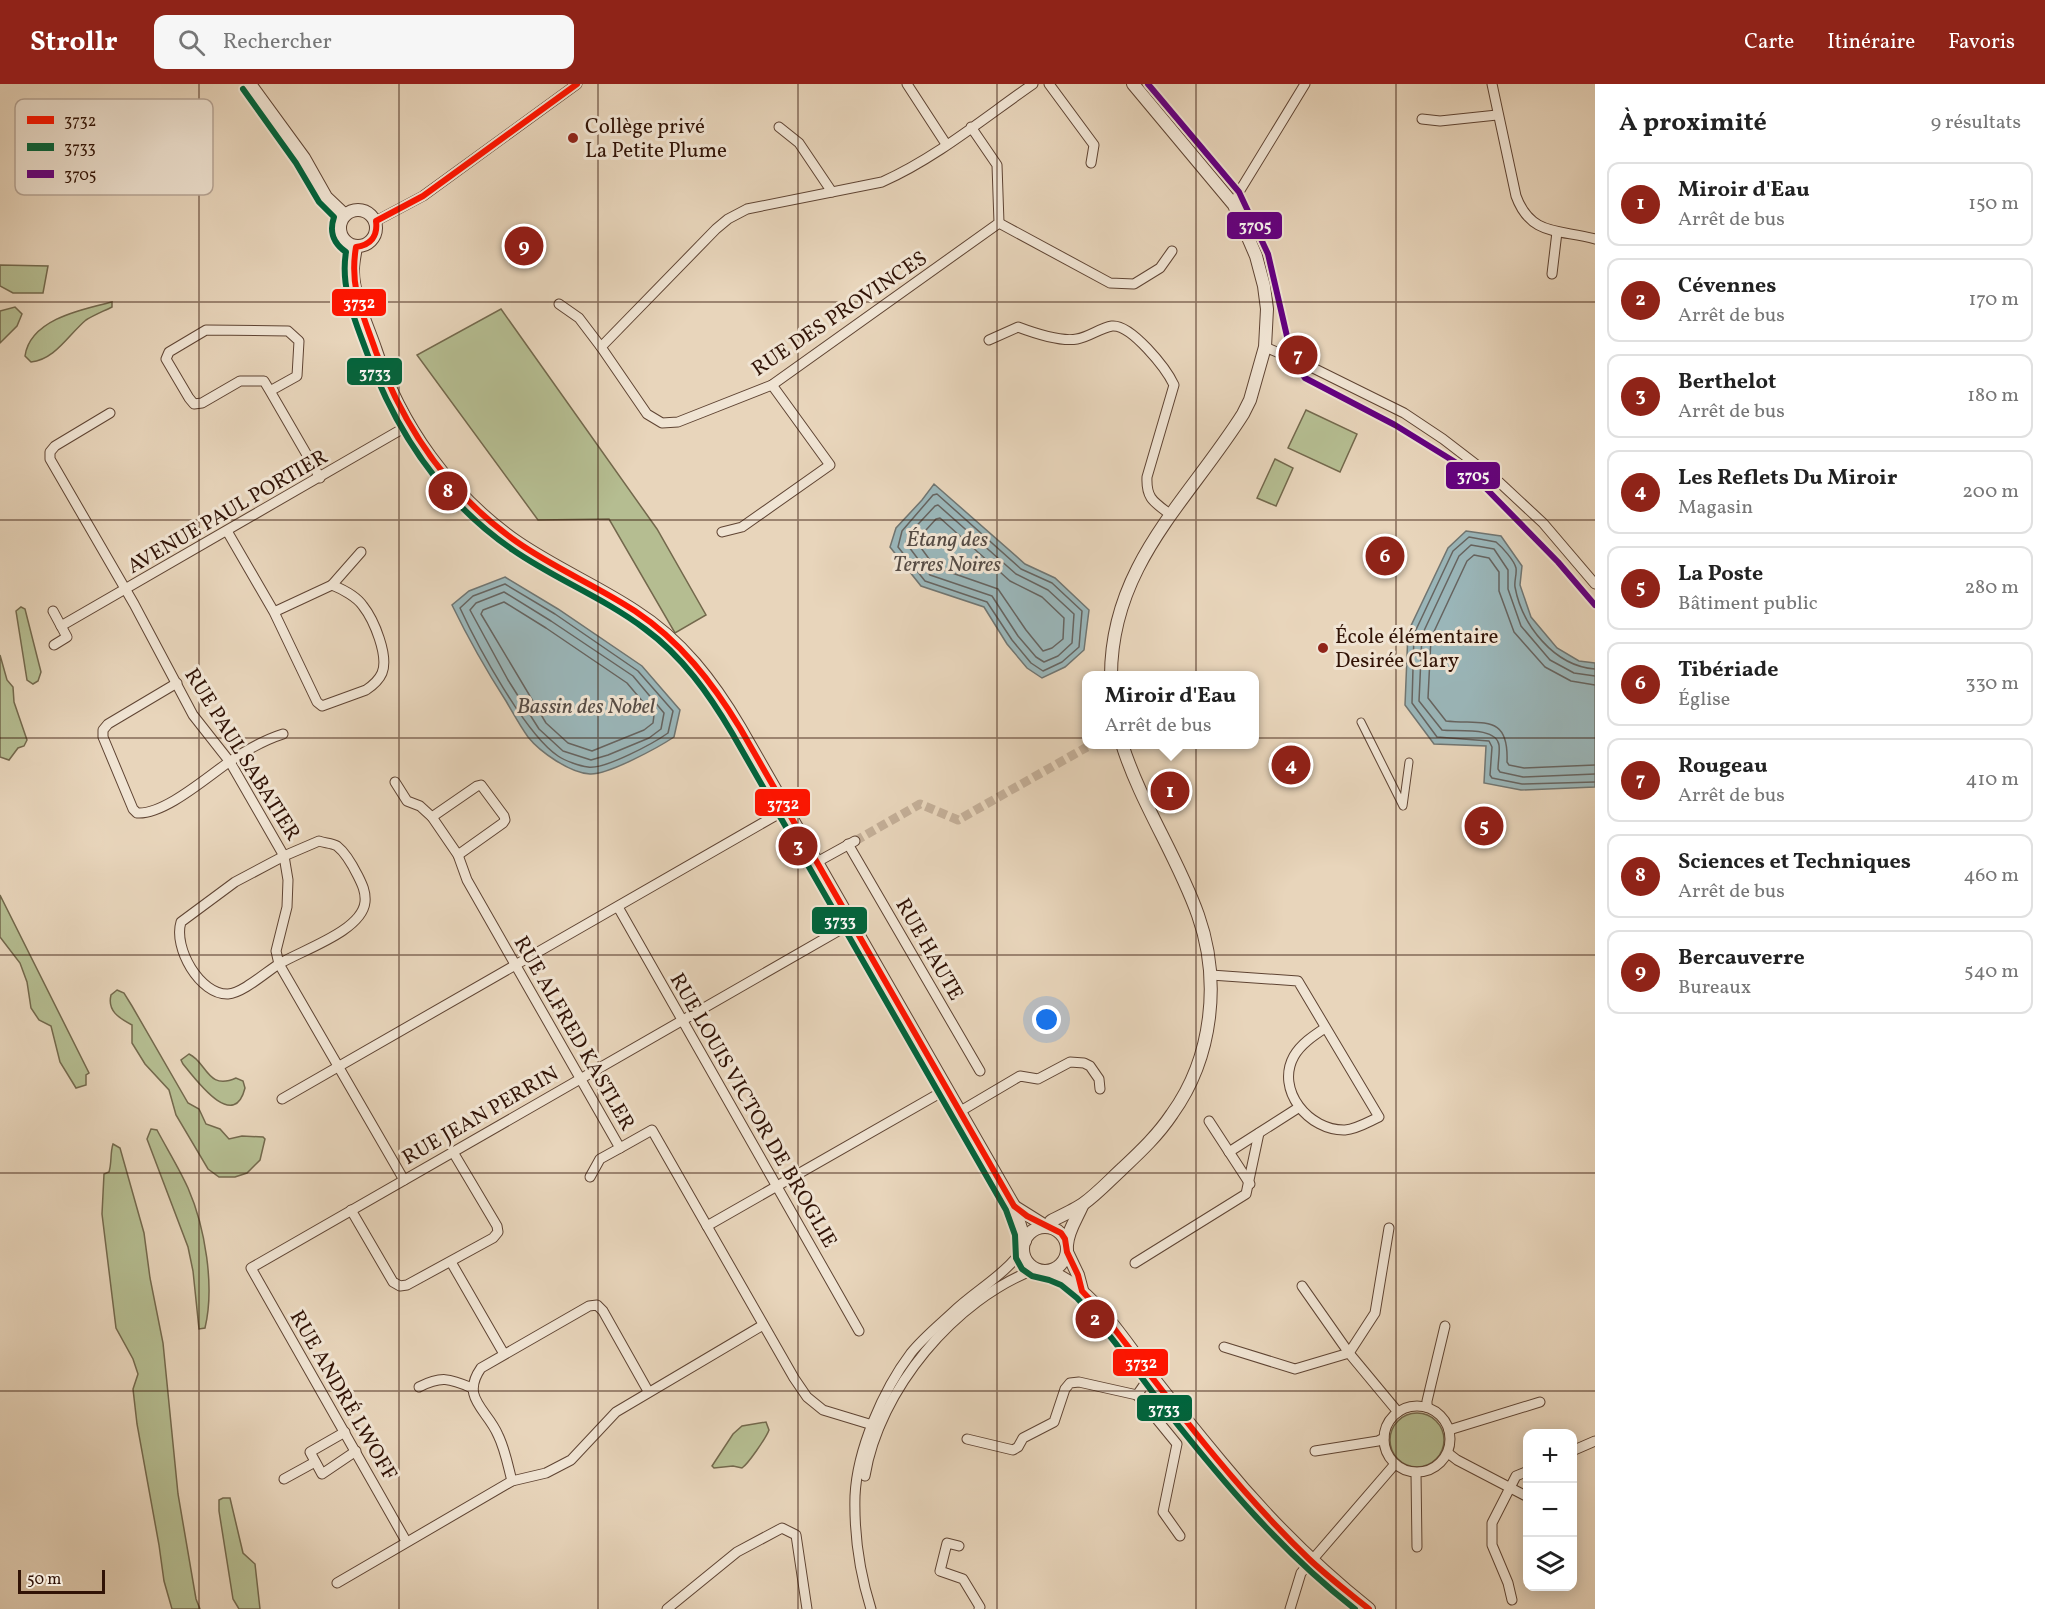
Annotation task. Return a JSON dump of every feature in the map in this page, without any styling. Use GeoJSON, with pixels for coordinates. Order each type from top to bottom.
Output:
{"type":"FeatureCollection","features":[{"type":"Feature","properties":{"kind":"street"},"geometry":{"type":"LineString","coordinates":[[250,84],[304,158],[327,196],[345,215]]}},
{"type":"Feature","properties":{"kind":"street"},"geometry":{"type":"LineString","coordinates":[[376,221],[423,196],[577,84]]}},
{"type":"Feature","properties":{"kind":"street"},"geometry":{"type":"LineString","coordinates":[[907,84],[946,144]]}},
{"type":"Feature","properties":{"kind":"street"},"geometry":{"type":"LineString","coordinates":[[560,304],[579,318],[601,347],[728,219],[747,210],[882,182],[946,144],[1033,84]]}},
{"type":"Feature","properties":{"kind":"street"},"geometry":{"type":"LineString","coordinates":[[1048,84],[1094,145],[1091,163]]}},
{"type":"Feature","properties":{"kind":"street"},"geometry":{"type":"LineString","coordinates":[[1111,671],[1115,631],[1123,597],[1137,567],[1243,414],[1250,400],[1265,347],[1267,309],[1256,256],[1234,205],[1133,84]]}},
{"type":"Feature","properties":{"kind":"street"},"geometry":{"type":"LineString","coordinates":[[1234,205],[1239,192],[1305,84]]}},
{"type":"Feature","properties":{"kind":"street"},"geometry":{"type":"LineString","coordinates":[[1492,84],[1497,115],[1521,210],[1529,220],[1541,228],[1595,239]]}},
{"type":"Feature","properties":{"kind":"street"},"geometry":{"type":"LineString","coordinates":[[1422,119],[1440,121],[1497,115]]}},
{"type":"Feature","properties":{"kind":"street"},"geometry":{"type":"LineString","coordinates":[[779,127],[799,143],[832,192]]}},
{"type":"Feature","properties":{"kind":"street"},"geometry":{"type":"LineString","coordinates":[[971,127],[997,165],[999,223],[1110,283],[1134,284],[1160,268],[1173,250]]}},
{"type":"Feature","properties":{"kind":"street"},"geometry":{"type":"LineString","coordinates":[[362,210],[376,221],[377,227],[373,239],[363,246],[356,247],[342,237],[340,226],[345,215],[350,212],[362,210]]}},
{"type":"Feature","properties":{"kind":"street","name":"RUE DES PROVINCES"},"geometry":{"type":"LineString","coordinates":[[601,347],[647,414],[662,423],[678,422],[772,385],[999,223]]}},
{"type":"Feature","properties":{"kind":"street"},"geometry":{"type":"LineString","coordinates":[[1552,274],[1557,232]]}},
{"type":"Feature","properties":{"kind":"street"},"geometry":{"type":"LineString","coordinates":[[356,247],[353,270],[356,291],[382,369],[409,426],[451,482],[503,532],[532,552],[636,611],[669,636],[690,656],[725,702],[1014,1206],[1026,1260],[1036,1269]]}},
{"type":"Feature","properties":{"kind":"street"},"geometry":{"type":"LineString","coordinates":[[989,340],[1018,327],[1042,336],[1077,339],[1113,326],[1125,328],[1135,335],[1174,385],[1147,477],[1146,491],[1151,499],[1171,515]]}},
{"type":"Feature","properties":{"kind":"street"},"geometry":{"type":"LineString","coordinates":[[270,391],[297,376],[299,341],[288,331],[206,330],[169,352],[166,359],[194,404],[202,403],[240,381],[264,381],[320,478]]}},
{"type":"Feature","properties":{"kind":"street"},"geometry":{"type":"LineString","coordinates":[[1265,347],[1303,363],[1404,414],[1443,439],[1499,482],[1543,523],[1595,584]]}},
{"type":"Feature","properties":{"kind":"street"},"geometry":{"type":"LineString","coordinates":[[722,532],[742,527],[830,465],[772,385]]}},
{"type":"Feature","properties":{"kind":"street","name":"RUE PAUL SABATIER"},"geometry":{"type":"LineString","coordinates":[[110,413],[55,446],[50,452],[50,459],[125,589],[193,715],[230,762],[285,856],[288,880],[287,907],[276,951],[279,964]]}},
{"type":"Feature","properties":{"kind":"street","name":"AVENUE PAUL PORTIER"},"geometry":{"type":"LineString","coordinates":[[61,626],[409,426]]}},
{"type":"Feature","properties":{"kind":"street"},"geometry":{"type":"LineString","coordinates":[[227,531],[274,612],[317,702],[322,706],[372,686],[382,674],[384,660],[375,626],[362,604],[340,588],[328,587]]}},
{"type":"Feature","properties":{"kind":"street"},"geometry":{"type":"LineString","coordinates":[[274,612],[328,587],[361,552]]}},
{"type":"Feature","properties":{"kind":"street"},"geometry":{"type":"LineString","coordinates":[[53,611],[67,638],[54,645]]}},
{"type":"Feature","properties":{"kind":"street"},"geometry":{"type":"LineString","coordinates":[[177,684],[108,724],[103,730],[103,738],[137,813],[147,814],[190,791],[230,762],[273,737],[283,734]]}},
{"type":"Feature","properties":{"kind":"street"},"geometry":{"type":"LineString","coordinates":[[1361,722],[1403,806],[1409,762]]}},
{"type":"Feature","properties":{"kind":"street"},"geometry":{"type":"LineString","coordinates":[[1049,1271],[1061,1264],[1067,1249],[1070,1227],[1082,1206],[1150,1142],[1186,1092],[1195,1074],[1204,1044],[1211,1004],[1211,975],[1204,933],[1193,902],[1124,749]]}},
{"type":"Feature","properties":{"kind":"street"},"geometry":{"type":"LineString","coordinates":[[394,782],[407,801],[420,806],[432,818],[481,785],[505,820],[458,855]]}},
{"type":"Feature","properties":{"kind":"street"},"geometry":{"type":"LineString","coordinates":[[282,1099],[787,809]]}},
{"type":"Feature","properties":{"kind":"street","name":"RUE ALFRED KASTLER"},"geometry":{"type":"LineString","coordinates":[[432,818],[458,855],[467,880],[620,1148],[652,1130],[763,1325],[807,1397],[823,1410],[876,1426]]}},
{"type":"Feature","properties":{"kind":"street"},"geometry":{"type":"LineString","coordinates":[[319,841],[337,846],[350,861],[365,890],[366,903],[360,917],[348,928],[279,964],[238,991],[227,994],[214,990],[193,973],[182,952],[178,932],[182,922],[235,882],[285,856],[319,841]]}},
{"type":"Feature","properties":{"kind":"street","name":"RUE HAUTE"},"geometry":{"type":"LineString","coordinates":[[817,862],[851,842],[980,1071]]}},
{"type":"Feature","properties":{"kind":"street","name":"RUE LOUIS VICTOR DE BROGLIE"},"geometry":{"type":"LineString","coordinates":[[618,907],[860,1331]]}},
{"type":"Feature","properties":{"kind":"street","name":"RUE JEAN PERRIN"},"geometry":{"type":"LineString","coordinates":[[251,1268],[852,923]]}},
{"type":"Feature","properties":{"kind":"street"},"geometry":{"type":"LineString","coordinates":[[279,964],[404,1180]]}},
{"type":"Feature","properties":{"kind":"street"},"geometry":{"type":"LineString","coordinates":[[1211,975],[1298,981],[1379,1116],[1360,1126],[1344,1130],[1314,1121],[1298,1108],[1291,1093],[1289,1076],[1293,1058],[1311,1037],[1325,1029]]}},
{"type":"Feature","properties":{"kind":"street"},"geometry":{"type":"LineString","coordinates":[[959,1112],[1020,1076],[1038,1079],[1070,1062],[1077,1061],[1090,1066],[1099,1079],[1100,1089]]}},
{"type":"Feature","properties":{"kind":"street"},"geometry":{"type":"LineString","coordinates":[[708,1226],[947,1089]]}},
{"type":"Feature","properties":{"kind":"street"},"geometry":{"type":"LineString","coordinates":[[1229,1152],[1298,1108]]}},
{"type":"Feature","properties":{"kind":"street"},"geometry":{"type":"LineString","coordinates":[[1209,1121],[1250,1184]]}},
{"type":"Feature","properties":{"kind":"street"},"geometry":{"type":"LineString","coordinates":[[1135,1263],[1246,1194],[1250,1184],[1259,1133]]}},
{"type":"Feature","properties":{"kind":"street"},"geometry":{"type":"LineString","coordinates":[[590,1177],[600,1159],[620,1148]]}},
{"type":"Feature","properties":{"kind":"street"},"geometry":{"type":"LineString","coordinates":[[351,1210],[393,1282],[400,1286],[407,1285],[451,1262],[493,1238],[498,1232],[497,1226],[453,1152]]}},
{"type":"Feature","properties":{"kind":"street"},"geometry":{"type":"LineString","coordinates":[[1014,1206],[1061,1233],[1082,1291]]}},
{"type":"Feature","properties":{"kind":"street"},"geometry":{"type":"LineString","coordinates":[[872,1609],[863,1578],[857,1524],[880,1404],[911,1353],[959,1306],[1007,1267],[1033,1231],[1048,1227],[1051,1221],[1082,1206]]}},
{"type":"Feature","properties":{"kind":"street"},"geometry":{"type":"LineString","coordinates":[[1224,1347],[1295,1370],[1349,1353],[1375,1313],[1389,1228]]}},
{"type":"Feature","properties":{"kind":"street"},"geometry":{"type":"LineString","coordinates":[[451,1262],[504,1354]]}},
{"type":"Feature","properties":{"kind":"street","name":"RUE ANDRÉ LWOFF"},"geometry":{"type":"LineString","coordinates":[[251,1268],[406,1541]]}},
{"type":"Feature","properties":{"kind":"street"},"geometry":{"type":"LineString","coordinates":[[876,1426],[917,1362],[975,1305],[1004,1283],[1036,1269],[1049,1271],[1071,1281],[1100,1309],[1222,1464],[1268,1517],[1311,1561],[1370,1609]]}},
{"type":"Feature","properties":{"kind":"street"},"geometry":{"type":"LineString","coordinates":[[1302,1286],[1349,1353],[1398,1412]]}},
{"type":"Feature","properties":{"kind":"street"},"geometry":{"type":"LineString","coordinates":[[512,1481],[498,1434],[478,1404],[472,1388],[481,1368],[589,1306],[597,1305],[603,1311],[648,1391]]}},
{"type":"Feature","properties":{"kind":"street"},"geometry":{"type":"LineString","coordinates":[[337,1583],[512,1481],[546,1473],[571,1460],[616,1412],[763,1325]]}},
{"type":"Feature","properties":{"kind":"street"},"geometry":{"type":"LineString","coordinates":[[1427,1407],[1445,1326]]}},
{"type":"Feature","properties":{"kind":"street"},"geometry":{"type":"LineString","coordinates":[[1137,1395],[1151,1375]]}},
{"type":"Feature","properties":{"kind":"street"},"geometry":{"type":"LineString","coordinates":[[419,1387],[435,1379],[453,1380],[472,1388]]}},
{"type":"Feature","properties":{"kind":"street"},"geometry":{"type":"LineString","coordinates":[[967,1439],[979,1440],[1007,1449],[1018,1448],[1023,1438],[1054,1422],[1065,1389],[1070,1383],[1078,1382],[1137,1395],[1177,1444],[1163,1512],[1180,1536]]}},
{"type":"Feature","properties":{"kind":"street"},"geometry":{"type":"LineString","coordinates":[[1449,1430],[1540,1402]]}},
{"type":"Feature","properties":{"kind":"street"},"geometry":{"type":"LineString","coordinates":[[1417,1406],[1427,1407],[1439,1414],[1449,1430],[1451,1438],[1448,1454],[1435,1468],[1416,1473],[1405,1471],[1389,1457],[1384,1438],[1386,1428],[1398,1412],[1417,1406]]}},
{"type":"Feature","properties":{"kind":"street"},"geometry":{"type":"LineString","coordinates":[[345,1432],[310,1452],[322,1474],[356,1451]]}},
{"type":"Feature","properties":{"kind":"street"},"geometry":{"type":"LineString","coordinates":[[1315,1451],[1378,1442],[1384,1438]]}},
{"type":"Feature","properties":{"kind":"street"},"geometry":{"type":"LineString","coordinates":[[1577,1449],[1595,1441]]}},
{"type":"Feature","properties":{"kind":"street"},"geometry":{"type":"LineString","coordinates":[[1448,1454],[1523,1495]]}},
{"type":"Feature","properties":{"kind":"street"},"geometry":{"type":"LineString","coordinates":[[284,1479],[315,1462]]}},
{"type":"Feature","properties":{"kind":"street"},"geometry":{"type":"LineString","coordinates":[[1290,1609],[1301,1573],[1395,1464]]}},
{"type":"Feature","properties":{"kind":"street"},"geometry":{"type":"LineString","coordinates":[[1416,1473],[1417,1547]]}},
{"type":"Feature","properties":{"kind":"street"},"geometry":{"type":"LineString","coordinates":[[1512,1600],[1508,1583],[1492,1545],[1491,1533],[1492,1523],[1516,1476],[1523,1473]]}},
{"type":"Feature","properties":{"kind":"street"},"geometry":{"type":"LineString","coordinates":[[667,1609],[737,1552],[782,1528],[796,1535],[807,1609]]}},
{"type":"Feature","properties":{"kind":"street"},"geometry":{"type":"LineString","coordinates":[[959,1546],[948,1543],[940,1572],[963,1579],[980,1608],[990,1609]]}},
{"type":"Feature","properties":{"kind":"green space"},"geometry":{"type":"Polygon","coordinates":[[[0,265],[48,266],[43,293],[13,293],[0,286],[0,265]]]}},
{"type":"Feature","properties":{"kind":"green space"},"geometry":{"type":"Polygon","coordinates":[[[112,302],[112,307],[86,320],[47,357],[31,362],[25,356],[29,343],[47,324],[73,312],[112,302]]]}},
{"type":"Feature","properties":{"kind":"green space"},"geometry":{"type":"Polygon","coordinates":[[[15,307],[22,314],[17,326],[0,343],[0,311],[15,307]]]}},
{"type":"Feature","properties":{"kind":"green space"},"geometry":{"type":"Polygon","coordinates":[[[501,309],[657,529],[706,615],[675,633],[609,519],[538,520],[417,355],[501,309]]]}},
{"type":"Feature","properties":{"kind":"green space"},"geometry":{"type":"Polygon","coordinates":[[[1306,410],[1357,434],[1340,472],[1288,448],[1306,410]]]}},
{"type":"Feature","properties":{"kind":"green space"},"geometry":{"type":"Polygon","coordinates":[[[1275,459],[1293,468],[1276,506],[1257,498],[1275,459]]]}},
{"type":"Feature","properties":{"kind":"green space"},"geometry":{"type":"Polygon","coordinates":[[[21,607],[25,609],[41,672],[38,681],[33,684],[27,680],[16,611],[21,607]]]}},
{"type":"Feature","properties":{"kind":"green space"},"geometry":{"type":"Polygon","coordinates":[[[0,655],[7,680],[13,687],[14,702],[27,740],[9,760],[0,757],[0,655]]]}},
{"type":"Feature","properties":{"kind":"green space"},"geometry":{"type":"Polygon","coordinates":[[[0,895],[89,1073],[86,1075],[86,1085],[76,1088],[60,1062],[51,1026],[39,1020],[31,1008],[27,982],[20,963],[0,937],[0,895]]]}},
{"type":"Feature","properties":{"kind":"green space"},"geometry":{"type":"Polygon","coordinates":[[[117,990],[124,993],[188,1103],[199,1109],[206,1124],[220,1129],[229,1139],[242,1136],[265,1139],[260,1160],[247,1173],[235,1177],[219,1177],[208,1169],[176,1115],[169,1090],[145,1064],[132,1043],[132,1025],[112,1010],[111,995],[117,990]]]}},
{"type":"Feature","properties":{"kind":"green space"},"geometry":{"type":"Polygon","coordinates":[[[189,1054],[208,1074],[219,1081],[236,1078],[243,1081],[245,1088],[240,1100],[232,1105],[224,1104],[205,1090],[181,1060],[189,1054]]]}},
{"type":"Feature","properties":{"kind":"green space"},"geometry":{"type":"Polygon","coordinates":[[[151,1129],[157,1130],[181,1173],[199,1220],[207,1257],[209,1294],[205,1328],[199,1329],[188,1247],[147,1139],[151,1129]]]}},
{"type":"Feature","properties":{"kind":"green space"},"geometry":{"type":"Polygon","coordinates":[[[113,1144],[120,1148],[144,1233],[163,1343],[178,1494],[196,1599],[200,1609],[172,1609],[164,1581],[137,1424],[133,1389],[138,1374],[133,1359],[116,1328],[102,1214],[104,1174],[109,1172],[113,1144]]]}},
{"type":"Feature","properties":{"kind":"green space"},"geometry":{"type":"Polygon","coordinates":[[[1412,1413],[1422,1413],[1432,1417],[1440,1425],[1444,1440],[1440,1455],[1432,1463],[1422,1467],[1412,1467],[1402,1463],[1394,1455],[1390,1445],[1390,1435],[1394,1425],[1402,1417],[1412,1413]]]}},
{"type":"Feature","properties":{"kind":"green space"},"geometry":{"type":"Polygon","coordinates":[[[766,1422],[769,1430],[767,1434],[742,1468],[733,1466],[714,1468],[712,1466],[733,1434],[742,1426],[766,1422]]]}},
{"type":"Feature","properties":{"kind":"green space"},"geometry":{"type":"Polygon","coordinates":[[[230,1498],[243,1553],[255,1564],[260,1609],[239,1609],[233,1599],[219,1511],[219,1500],[230,1498]]]}},
{"type":"Feature","properties":{"kind":"water","name":"Étang des Terres Noires"},"geometry":{"type":"Polygon","coordinates":[[[934,484],[1025,564],[1055,578],[1089,610],[1084,650],[1065,667],[1042,678],[1027,668],[1007,644],[984,607],[921,586],[890,547],[896,528],[934,484]]]}},
{"type":"Feature","properties":{"kind":"water"},"geometry":{"type":"Polygon","coordinates":[[[1466,531],[1501,536],[1522,566],[1520,585],[1531,617],[1557,648],[1579,661],[1595,663],[1595,787],[1521,790],[1484,783],[1486,746],[1434,744],[1405,705],[1408,632],[1448,548],[1466,531]]]}},
{"type":"Feature","properties":{"kind":"water","name":"Bassin des Nobel"},"geometry":{"type":"Polygon","coordinates":[[[505,577],[558,609],[642,666],[680,710],[674,737],[621,765],[590,774],[565,766],[533,743],[484,666],[452,605],[469,591],[505,577]]]}},
{"type":"Feature","properties":{"kind":"tunnel"},"geometry":{"type":"LineString","coordinates":[[855,841],[920,804],[958,820],[1083,749]]}},
{"type":"Feature","properties":{"kind":"transit line","name":"3732"},"geometry":{"type":"LineString","coordinates":[[577,84],[423,196],[376,221],[376,231],[372,239],[356,247],[354,275],[362,313],[387,380],[400,407],[415,433],[450,481],[493,523],[531,551],[635,611],[666,635],[694,664],[740,728],[1014,1206],[1027,1216],[1061,1233],[1082,1291],[1099,1309],[1200,1438],[1280,1530],[1316,1566],[1369,1609]]}},
{"type":"Feature","properties":{"kind":"transit line","name":"3705"},"geometry":{"type":"LineString","coordinates":[[1148,84],[1239,192],[1268,254],[1292,358],[1305,378],[1395,425],[1468,470],[1558,562],[1595,605]]}},
{"type":"Feature","properties":{"kind":"transit line","name":"3733"},"geometry":{"type":"LineString","coordinates":[[243,89],[296,163],[319,202],[334,217],[332,232],[335,241],[346,252],[347,291],[358,328],[392,410],[425,463],[465,510],[488,531],[529,560],[645,629],[671,651],[694,676],[732,733],[1006,1210],[1015,1235],[1016,1258],[1022,1269],[1032,1276],[1061,1285],[1077,1298],[1209,1463],[1254,1515],[1303,1564],[1355,1609]]}},
{"type":"Feature","properties":{"kind":"place","name":"Collège privé La Petite Plume"},"geometry":{"type":"Point","coordinates":[573,138]}},
{"type":"Feature","properties":{"kind":"place","name":"Bercauverre"},"geometry":{"type":"Point","coordinates":[524,246]}},
{"type":"Feature","properties":{"kind":"place","name":"Rougeau"},"geometry":{"type":"Point","coordinates":[1298,355]}},
{"type":"Feature","properties":{"kind":"place","name":"Sciences et Techniques"},"geometry":{"type":"Point","coordinates":[448,491]}},
{"type":"Feature","properties":{"kind":"place","name":"Tibériade"},"geometry":{"type":"Point","coordinates":[1385,556]}},
{"type":"Feature","properties":{"kind":"place","name":"École élémentaire Desirée Clary"},"geometry":{"type":"Point","coordinates":[1323,648]}},
{"type":"Feature","properties":{"kind":"place","name":"Les Reflets Du Miroir"},"geometry":{"type":"Point","coordinates":[1291,765]}},
{"type":"Feature","properties":{"kind":"place","name":"Miroir d'Eau"},"geometry":{"type":"Point","coordinates":[1170,791]}},
{"type":"Feature","properties":{"kind":"place","name":"La Poste"},"geometry":{"type":"Point","coordinates":[1484,826]}},
{"type":"Feature","properties":{"kind":"place","name":"Berthelot"},"geometry":{"type":"Point","coordinates":[798,846]}},
{"type":"Feature","properties":{"kind":"place","name":"Cévennes"},"geometry":{"type":"Point","coordinates":[1095,1319]}}]}
